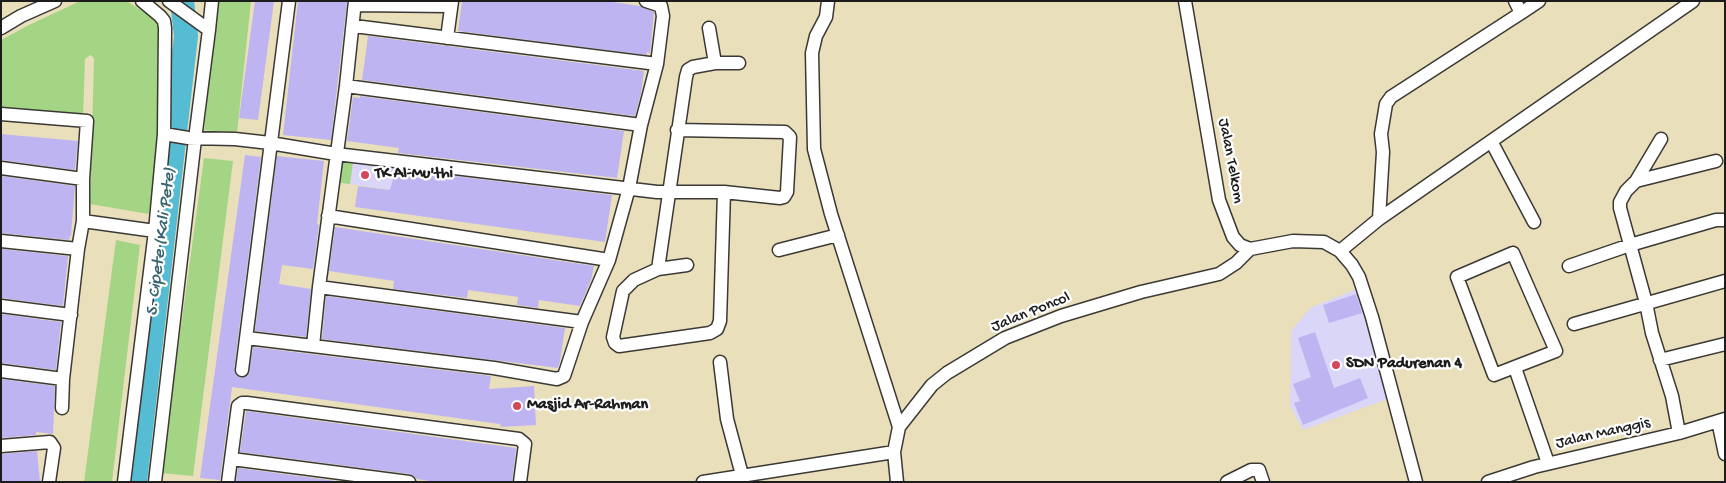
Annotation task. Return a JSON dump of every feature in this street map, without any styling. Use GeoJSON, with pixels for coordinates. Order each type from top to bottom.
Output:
{"type":"FeatureCollection","features":[{"type":"Feature","properties":{"kind":"street"},"geometry":{"type":"LineString","coordinates":[[1,28],[21,16],[55,1]]}},
{"type":"Feature","properties":{"kind":"street"},"geometry":{"type":"LineString","coordinates":[[124,482],[168,135],[164,21],[142,1]]}},
{"type":"Feature","properties":{"kind":"street"},"geometry":{"type":"LineString","coordinates":[[169,1],[209,30]]}},
{"type":"Feature","properties":{"kind":"street"},"geometry":{"type":"LineString","coordinates":[[155,482],[191,138],[212,1]]}},
{"type":"Feature","properties":{"kind":"street"},"geometry":{"type":"LineString","coordinates":[[242,370],[289,1]]}},
{"type":"Feature","properties":{"kind":"street"},"geometry":{"type":"LineString","coordinates":[[247,338],[494,368],[557,379],[564,376],[582,322],[608,260],[632,188],[641,125],[657,64],[663,16],[660,6],[646,1]]}},
{"type":"Feature","properties":{"kind":"street"},"geometry":{"type":"LineString","coordinates":[[828,1],[826,17],[816,36],[812,53],[814,149],[830,214],[899,427]]}},
{"type":"Feature","properties":{"kind":"street","name":"Jalan Telkom"},"geometry":{"type":"LineString","coordinates":[[1186,1],[1219,200],[1233,237],[1240,245],[1250,249]]}},
{"type":"Feature","properties":{"kind":"street"},"geometry":{"type":"LineString","coordinates":[[1515,1],[1522,13]]}},
{"type":"Feature","properties":{"kind":"street"},"geometry":{"type":"LineString","coordinates":[[1380,219],[1382,134],[1386,104],[1391,97],[1539,1]]}},
{"type":"Feature","properties":{"kind":"street"},"geometry":{"type":"LineString","coordinates":[[1340,251],[1380,219],[1491,140],[1693,1]]}},
{"type":"Feature","properties":{"kind":"street"},"geometry":{"type":"LineString","coordinates":[[313,346],[328,216],[354,26],[355,3],[451,3],[447,38]]}},
{"type":"Feature","properties":{"kind":"street"},"geometry":{"type":"LineString","coordinates":[[354,26],[657,64]]}},
{"type":"Feature","properties":{"kind":"street"},"geometry":{"type":"LineString","coordinates":[[709,28],[715,63]]}},
{"type":"Feature","properties":{"kind":"street"},"geometry":{"type":"LineString","coordinates":[[658,269],[663,192],[688,70],[693,67],[715,63],[739,63]]}},
{"type":"Feature","properties":{"kind":"street"},"geometry":{"type":"LineString","coordinates":[[346,86],[641,125]]}},
{"type":"Feature","properties":{"kind":"street"},"geometry":{"type":"LineString","coordinates":[[1,114],[87,121],[83,179],[83,221],[63,379],[62,408]]}},
{"type":"Feature","properties":{"kind":"street"},"geometry":{"type":"LineString","coordinates":[[168,135],[270,143],[336,154],[663,192],[724,192],[780,198],[784,197],[787,192],[790,137],[785,132],[677,130]]}},
{"type":"Feature","properties":{"kind":"street"},"geometry":{"type":"LineString","coordinates":[[1661,139],[1636,181],[1626,191],[1620,202],[1620,208],[1660,360],[1672,396],[1679,433]]}},
{"type":"Feature","properties":{"kind":"street"},"geometry":{"type":"LineString","coordinates":[[1491,140],[1534,222]]}},
{"type":"Feature","properties":{"kind":"street"},"geometry":{"type":"LineString","coordinates":[[1636,181],[1716,161]]}},
{"type":"Feature","properties":{"kind":"street"},"geometry":{"type":"LineString","coordinates":[[1,168],[83,179]]}},
{"type":"Feature","properties":{"kind":"street"},"geometry":{"type":"LineString","coordinates":[[687,265],[658,269],[634,280],[623,291],[613,337],[618,346],[710,333],[717,329],[720,321],[724,192]]}},
{"type":"Feature","properties":{"kind":"street"},"geometry":{"type":"LineString","coordinates":[[328,216],[608,260]]}},
{"type":"Feature","properties":{"kind":"street"},"geometry":{"type":"LineString","coordinates":[[1570,266],[1630,245],[1716,220],[1725,220]]}},
{"type":"Feature","properties":{"kind":"street"},"geometry":{"type":"LineString","coordinates":[[83,221],[155,231]]}},
{"type":"Feature","properties":{"kind":"street"},"geometry":{"type":"LineString","coordinates":[[779,250],[838,235]]}},
{"type":"Feature","properties":{"kind":"street"},"geometry":{"type":"LineString","coordinates":[[1,241],[78,249]]}},
{"type":"Feature","properties":{"kind":"street"},"geometry":{"type":"LineString","coordinates":[[1250,249],[1293,241],[1324,242],[1340,251],[1352,265],[1362,285],[1372,318],[1416,482]]}},
{"type":"Feature","properties":{"kind":"street","name":"Jalan Poncol"},"geometry":{"type":"LineString","coordinates":[[896,482],[894,452],[899,427],[932,385],[947,373],[1005,338],[1061,316],[1140,292],[1219,274],[1236,263],[1250,249]]}},
{"type":"Feature","properties":{"kind":"street"},"geometry":{"type":"LineString","coordinates":[[1513,253],[1556,352],[1515,368],[1494,375],[1457,277],[1513,253]]}},
{"type":"Feature","properties":{"kind":"street"},"geometry":{"type":"LineString","coordinates":[[1574,324],[1725,281]]}},
{"type":"Feature","properties":{"kind":"street"},"geometry":{"type":"LineString","coordinates":[[319,287],[582,322]]}},
{"type":"Feature","properties":{"kind":"street"},"geometry":{"type":"LineString","coordinates":[[1,306],[71,315]]}},
{"type":"Feature","properties":{"kind":"street"},"geometry":{"type":"LineString","coordinates":[[1660,360],[1725,344]]}},
{"type":"Feature","properties":{"kind":"street"},"geometry":{"type":"LineString","coordinates":[[720,362],[727,419],[742,475]]}},
{"type":"Feature","properties":{"kind":"street"},"geometry":{"type":"LineString","coordinates":[[1515,368],[1548,463]]}},
{"type":"Feature","properties":{"kind":"street"},"geometry":{"type":"LineString","coordinates":[[1,371],[63,379]]}},
{"type":"Feature","properties":{"kind":"street"},"geometry":{"type":"LineString","coordinates":[[228,482],[238,406],[242,403],[519,439],[524,444],[520,482]]}},
{"type":"Feature","properties":{"kind":"street"},"geometry":{"type":"LineString","coordinates":[[1721,420],[1725,454]]}},
{"type":"Feature","properties":{"kind":"street","name":"Jalan Manggis"},"geometry":{"type":"LineString","coordinates":[[1488,482],[1548,463],[1679,433],[1721,420]]}},
{"type":"Feature","properties":{"kind":"street"},"geometry":{"type":"LineString","coordinates":[[1,437],[40,442]]}},
{"type":"Feature","properties":{"kind":"street"},"geometry":{"type":"LineString","coordinates":[[1,446],[50,442],[54,448],[49,482]]}},
{"type":"Feature","properties":{"kind":"street"},"geometry":{"type":"LineString","coordinates":[[703,482],[894,452]]}},
{"type":"Feature","properties":{"kind":"street"},"geometry":{"type":"LineString","coordinates":[[232,459],[409,482]]}},
{"type":"Feature","properties":{"kind":"street"},"geometry":{"type":"LineString","coordinates":[[1227,482],[1251,470],[1259,470],[1263,482]]}},
{"type":"Feature","properties":{"kind":"shaded area","name":"TK Al-Mu'thi"},"geometry":{"type":"Polygon","coordinates":[[[338,160],[396,168],[392,190],[334,182],[338,160]]]}},
{"type":"Feature","properties":{"kind":"shaded area","name":"SDN Padurenan 4"},"geometry":{"type":"Polygon","coordinates":[[[1359,288],[1390,398],[1303,430],[1290,406],[1291,331],[1310,308],[1359,288]]]}},
{"type":"Feature","properties":{"kind":"green space"},"geometry":{"type":"Polygon","coordinates":[[[80,1],[127,1],[159,22],[162,112],[149,214],[90,204],[94,59],[92,56],[90,55],[85,59],[83,117],[1,112],[1,40],[80,1]]]}},
{"type":"Feature","properties":{"kind":"green space"},"geometry":{"type":"Polygon","coordinates":[[[217,1],[251,1],[237,133],[204,130],[217,1]]]}},
{"type":"Feature","properties":{"kind":"green space"},"geometry":{"type":"Polygon","coordinates":[[[204,158],[233,161],[193,476],[161,473],[204,158]]]}},
{"type":"Feature","properties":{"kind":"green space"},"geometry":{"type":"Polygon","coordinates":[[[338,160],[353,162],[350,184],[334,182],[338,160]]]}},
{"type":"Feature","properties":{"kind":"green space"},"geometry":{"type":"Polygon","coordinates":[[[116,240],[140,245],[112,482],[84,482],[116,240]]]}},
{"type":"Feature","properties":{"kind":"building"},"geometry":{"type":"Polygon","coordinates":[[[255,1],[274,1],[258,120],[239,118],[255,1]]]}},
{"type":"Feature","properties":{"kind":"building"},"geometry":{"type":"Polygon","coordinates":[[[298,1],[347,1],[331,140],[283,135],[298,1]]]}},
{"type":"Feature","properties":{"kind":"building"},"geometry":{"type":"Polygon","coordinates":[[[462,1],[606,1],[640,6],[654,12],[650,53],[647,52],[647,55],[458,31],[462,1]]]}},
{"type":"Feature","properties":{"kind":"building"},"geometry":{"type":"Polygon","coordinates":[[[368,36],[644,71],[641,93],[635,116],[362,80],[368,36]]]}},
{"type":"Feature","properties":{"kind":"building"},"geometry":{"type":"Polygon","coordinates":[[[360,96],[624,131],[617,178],[398,153],[399,148],[347,141],[353,97],[360,98],[360,96]]]}},
{"type":"Feature","properties":{"kind":"building"},"geometry":{"type":"Polygon","coordinates":[[[1,134],[78,141],[75,170],[1,160],[1,134]]]}},
{"type":"Feature","properties":{"kind":"building"},"geometry":{"type":"Polygon","coordinates":[[[245,155],[261,157],[234,369],[237,376],[241,378],[249,374],[253,347],[491,376],[489,389],[534,386],[536,425],[501,427],[500,424],[232,387],[220,480],[200,478],[245,155]]]}},
{"type":"Feature","properties":{"kind":"building"},"geometry":{"type":"Polygon","coordinates":[[[277,156],[324,161],[317,224],[319,225],[313,269],[282,265],[279,284],[311,289],[306,337],[255,331],[277,156]]]}},
{"type":"Feature","properties":{"kind":"building"},"geometry":{"type":"Polygon","coordinates":[[[396,169],[612,195],[605,242],[355,207],[358,186],[390,190],[396,169]]]}},
{"type":"Feature","properties":{"kind":"building"},"geometry":{"type":"Polygon","coordinates":[[[1,176],[75,186],[71,236],[69,240],[1,233],[1,176]]]}},
{"type":"Feature","properties":{"kind":"building"},"geometry":{"type":"Polygon","coordinates":[[[335,227],[594,266],[591,280],[580,306],[539,300],[538,308],[517,305],[518,297],[468,290],[467,298],[393,289],[394,281],[329,271],[335,227]]]}},
{"type":"Feature","properties":{"kind":"building"},"geometry":{"type":"Polygon","coordinates":[[[1,249],[68,256],[63,306],[1,298],[1,249]]]}},
{"type":"Feature","properties":{"kind":"building"},"geometry":{"type":"Polygon","coordinates":[[[1356,294],[1362,313],[1329,323],[1323,305],[1356,294]]]}},
{"type":"Feature","properties":{"kind":"building"},"geometry":{"type":"Polygon","coordinates":[[[326,296],[565,328],[558,368],[322,339],[326,296]]]}},
{"type":"Feature","properties":{"kind":"building"},"geometry":{"type":"Polygon","coordinates":[[[1,314],[61,322],[56,370],[1,363],[1,314]]]}},
{"type":"Feature","properties":{"kind":"building"},"geometry":{"type":"Polygon","coordinates":[[[1315,332],[1334,388],[1360,378],[1368,398],[1303,425],[1294,403],[1300,401],[1293,384],[1311,377],[1298,338],[1315,332]]]}},
{"type":"Feature","properties":{"kind":"building"},"geometry":{"type":"Polygon","coordinates":[[[1,379],[55,386],[53,434],[36,432],[36,435],[1,438],[1,379]]]}},
{"type":"Feature","properties":{"kind":"building"},"geometry":{"type":"Polygon","coordinates":[[[246,411],[516,448],[512,482],[436,482],[417,479],[410,474],[240,452],[246,411]]]}},
{"type":"Feature","properties":{"kind":"building"},"geometry":{"type":"Polygon","coordinates":[[[37,451],[40,482],[1,482],[1,454],[37,451]]]}},
{"type":"Feature","properties":{"kind":"building"},"geometry":{"type":"Polygon","coordinates":[[[238,468],[344,482],[236,482],[238,468]]]}},
{"type":"Feature","properties":{"kind":"waterway","name":"S. Cipete (Kali Pete)"},"geometry":{"type":"LineString","coordinates":[[135,482],[186,36],[182,1]]}},
{"type":"Feature","properties":{"kind":"place","name":"TK Al-Mu'thi"},"geometry":{"type":"Point","coordinates":[365,175]}},
{"type":"Feature","properties":{"kind":"place","name":"SDN Padurenan 4"},"geometry":{"type":"Point","coordinates":[1336,365]}},
{"type":"Feature","properties":{"kind":"place","name":"Masjid Ar-Rahman"},"geometry":{"type":"Point","coordinates":[517,406]}}]}
